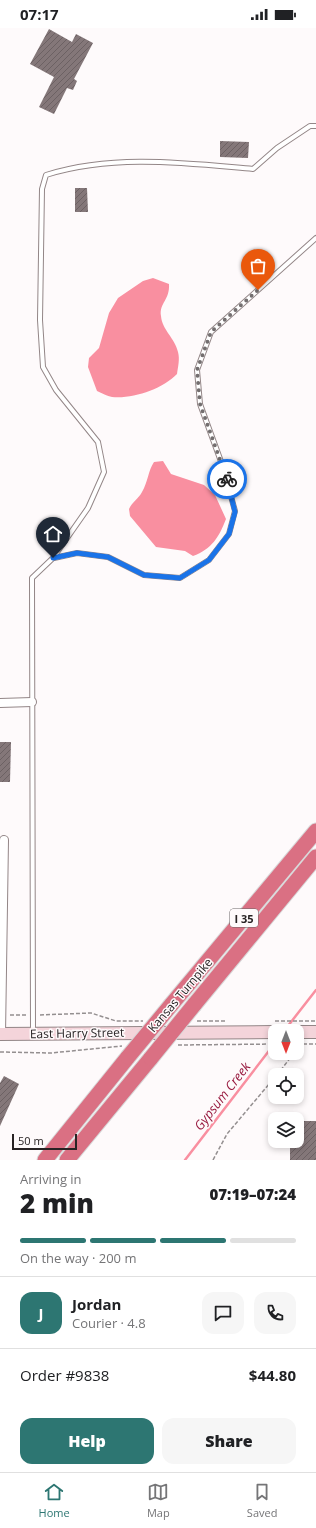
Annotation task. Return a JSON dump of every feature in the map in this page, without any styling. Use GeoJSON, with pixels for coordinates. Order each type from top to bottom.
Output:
{"type":"FeatureCollection","features":[{"type":"Feature","properties":{"kind":"highway","name":"Kansas Turnpike"},"geometry":{"type":"LineString","coordinates":[[45,1160],[128,1057],[316,831]]}},
{"type":"Feature","properties":{"kind":"highway","name":"Kansas Turnpike"},"geometry":{"type":"LineString","coordinates":[[67,1160],[316,857]]}},
{"type":"Feature","properties":{"kind":"main road","name":"East Harry Street"},"geometry":{"type":"LineString","coordinates":[[1,1034],[268,1032]]}},
{"type":"Feature","properties":{"kind":"main road"},"geometry":{"type":"LineString","coordinates":[[304,1035],[316,1040]]}},
{"type":"Feature","properties":{"kind":"street"},"geometry":{"type":"LineString","coordinates":[[0,703],[32,702]]}},
{"type":"Feature","properties":{"kind":"street"},"geometry":{"type":"LineString","coordinates":[[1,1034],[4,840]]}},
{"type":"Feature","properties":{"kind":"lane"},"geometry":{"type":"LineString","coordinates":[[34,1034],[32,578],[53,558],[88,508],[104,472],[98,442],[56,390],[43,367],[40,312],[42,189],[46,175],[63,169],[114,162],[176,162],[253,169],[277,148],[310,126],[316,126]]}},
{"type":"Feature","properties":{"kind":"lane"},"geometry":{"type":"LineString","coordinates":[[53,558],[77,553],[108,557],[144,575],[180,578],[209,560],[229,534],[235,512],[223,467],[200,404],[197,370],[211,332],[316,238]]}},
{"type":"Feature","properties":{"kind":"path"},"geometry":{"type":"LineString","coordinates":[[1,1015],[91,1013],[116,1021],[147,1021]]}},
{"type":"Feature","properties":{"kind":"path"},"geometry":{"type":"LineString","coordinates":[[192,1021],[231,1021]]}},
{"type":"Feature","properties":{"kind":"path"},"geometry":{"type":"LineString","coordinates":[[269,1021],[316,1021]]}},
{"type":"Feature","properties":{"kind":"path"},"geometry":{"type":"LineString","coordinates":[[304,1043],[316,1040]]}},
{"type":"Feature","properties":{"kind":"path"},"geometry":{"type":"LineString","coordinates":[[246,1044],[268,1044]]}},
{"type":"Feature","properties":{"kind":"path"},"geometry":{"type":"LineString","coordinates":[[282,1068],[289,1060]]}},
{"type":"Feature","properties":{"kind":"path"},"geometry":{"type":"LineString","coordinates":[[213,1160],[227,1134],[268,1085]]}},
{"type":"Feature","properties":{"kind":"shaded area"},"geometry":{"type":"Polygon","coordinates":[[[153,278],[169,284],[168,294],[162,308],[161,316],[164,326],[174,342],[179,355],[177,374],[164,384],[138,395],[120,397],[108,396],[97,391],[88,367],[89,358],[99,348],[109,313],[118,298],[143,281],[153,278]]]}},
{"type":"Feature","properties":{"kind":"shaded area"},"geometry":{"type":"Polygon","coordinates":[[[163,461],[171,474],[204,485],[215,495],[226,519],[214,542],[205,550],[193,556],[185,551],[156,547],[130,516],[129,509],[142,492],[154,462],[163,461]]]}},
{"type":"Feature","properties":{"kind":"building"},"geometry":{"type":"Polygon","coordinates":[[[49,29],[72,42],[76,34],[93,43],[74,79],[77,81],[73,90],[67,88],[54,114],[39,107],[54,77],[30,64],[49,29]]]}},
{"type":"Feature","properties":{"kind":"building"},"geometry":{"type":"Polygon","coordinates":[[[220,141],[249,142],[248,158],[220,157],[220,141]]]}},
{"type":"Feature","properties":{"kind":"building"},"geometry":{"type":"Polygon","coordinates":[[[75,188],[87,188],[88,212],[75,212],[75,188]]]}},
{"type":"Feature","properties":{"kind":"building"},"geometry":{"type":"Polygon","coordinates":[[[0,742],[11,742],[10,782],[0,782],[0,742]]]}},
{"type":"Feature","properties":{"kind":"building"},"geometry":{"type":"Polygon","coordinates":[[[4,1076],[19,1084],[0,1126],[0,1083],[4,1076]]]}},
{"type":"Feature","properties":{"kind":"building"},"geometry":{"type":"Polygon","coordinates":[[[304,1121],[316,1121],[316,1160],[290,1160],[290,1148],[304,1148],[304,1121]]]}},
{"type":"Feature","properties":{"kind":"waterway","name":"Gypsum Creek"},"geometry":{"type":"LineString","coordinates":[[289,1024],[316,990]]}},
{"type":"Feature","properties":{"kind":"waterway","name":"Gypsum Creek"},"geometry":{"type":"LineString","coordinates":[[185,1160],[268,1052]]}},
{"type":"Feature","properties":{"kind":"way so far"},"geometry":{"type":"LineString","coordinates":[[227,479],[200,404],[197,370],[211,332],[258,290]]}},
{"type":"Feature","properties":{"kind":"route"},"geometry":{"type":"LineString","coordinates":[[53,558],[77,553],[108,557],[144,575],[180,578],[209,560],[229,534],[235,512],[227,479]]}}]}
